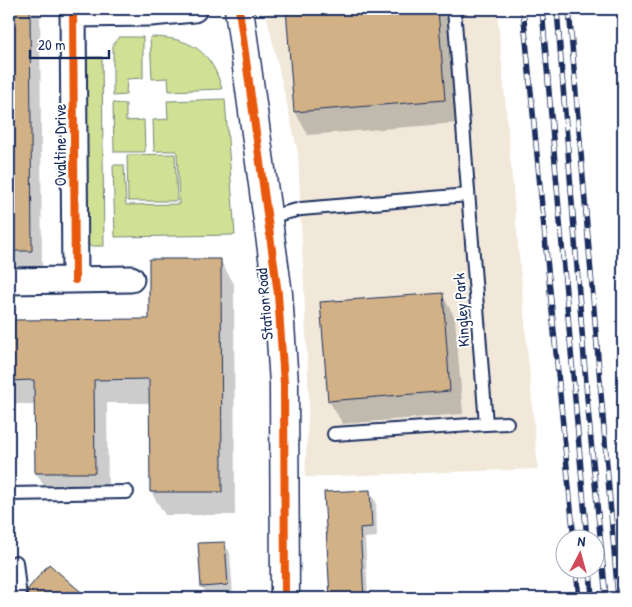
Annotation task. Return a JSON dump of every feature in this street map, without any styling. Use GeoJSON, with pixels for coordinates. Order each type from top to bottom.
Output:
{"type":"FeatureCollection","features":[{"type":"Feature","properties":{"kind":"street","name":"Ovaltine Drive"},"geometry":{"type":"LineString","coordinates":[[75,280],[73,11],[151,13],[194,9]]}},
{"type":"Feature","properties":{"kind":"street","name":"Station Road"},"geometry":{"type":"LineString","coordinates":[[239,9],[278,294],[284,384],[285,598]]}},
{"type":"Feature","properties":{"kind":"street"},"geometry":{"type":"LineString","coordinates":[[9,281],[131,280]]}},
{"type":"Feature","properties":{"kind":"lane","name":"Kingley Park"},"geometry":{"type":"LineString","coordinates":[[454,9],[486,424]]}},
{"type":"Feature","properties":{"kind":"lane"},"geometry":{"type":"LineString","coordinates":[[268,217],[301,209],[468,194]]}},
{"type":"Feature","properties":{"kind":"lane"},"geometry":{"type":"LineString","coordinates":[[334,434],[507,423]]}},
{"type":"Feature","properties":{"kind":"lane"},"geometry":{"type":"LineString","coordinates":[[9,494],[127,492]]}},
{"type":"Feature","properties":{"kind":"lane"},"geometry":{"type":"LineString","coordinates":[[16,562],[20,598]]}},
{"type":"Feature","properties":{"kind":"shaded area"},"geometry":{"type":"Polygon","coordinates":[[[265,9],[497,9],[538,469],[305,477],[309,401],[298,153],[265,9]]]}},
{"type":"Feature","properties":{"kind":"green space"},"geometry":{"type":"Polygon","coordinates":[[[119,37],[143,37],[143,78],[127,79],[126,95],[113,96],[113,45],[119,37]]]}},
{"type":"Feature","properties":{"kind":"green space"},"geometry":{"type":"Polygon","coordinates":[[[150,37],[177,40],[188,43],[197,49],[212,65],[222,89],[169,91],[168,78],[152,79],[150,37]]]}},
{"type":"Feature","properties":{"kind":"green space"},"geometry":{"type":"Polygon","coordinates":[[[85,57],[102,57],[104,246],[86,246],[85,57]]]}},
{"type":"Feature","properties":{"kind":"green space"},"geometry":{"type":"Polygon","coordinates":[[[225,99],[235,235],[115,237],[113,165],[124,165],[126,205],[179,204],[177,151],[154,151],[153,120],[168,119],[167,101],[225,99]]]}},
{"type":"Feature","properties":{"kind":"green space"},"geometry":{"type":"Polygon","coordinates":[[[113,103],[126,104],[126,121],[144,120],[145,152],[114,152],[113,103]]]}},
{"type":"Feature","properties":{"kind":"green space"},"geometry":{"type":"Polygon","coordinates":[[[175,154],[177,201],[128,201],[127,155],[175,154]]]}},
{"type":"Feature","properties":{"kind":"building"},"geometry":{"type":"Polygon","coordinates":[[[9,9],[30,9],[32,251],[9,251],[9,9]]]}},
{"type":"Feature","properties":{"kind":"building"},"geometry":{"type":"Polygon","coordinates":[[[286,9],[438,9],[445,100],[294,112],[286,9]]]}},
{"type":"Feature","properties":{"kind":"building"},"geometry":{"type":"Polygon","coordinates":[[[149,259],[221,259],[222,492],[150,492],[149,379],[94,380],[95,473],[35,473],[34,380],[9,381],[9,320],[149,319],[149,259]]]}},
{"type":"Feature","properties":{"kind":"building"},"geometry":{"type":"Polygon","coordinates":[[[443,293],[450,391],[328,401],[320,302],[443,293]]]}},
{"type":"Feature","properties":{"kind":"building"},"geometry":{"type":"Polygon","coordinates":[[[370,490],[372,527],[360,528],[364,598],[330,598],[324,492],[370,490]]]}},
{"type":"Feature","properties":{"kind":"building"},"geometry":{"type":"Polygon","coordinates":[[[225,542],[228,585],[201,587],[198,543],[225,542]]]}},
{"type":"Feature","properties":{"kind":"building"},"geometry":{"type":"Polygon","coordinates":[[[49,564],[88,598],[28,598],[27,590],[49,564]]]}},
{"type":"Feature","properties":{"kind":"railway"},"geometry":{"type":"LineString","coordinates":[[523,9],[573,530]]}},
{"type":"Feature","properties":{"kind":"railway"},"geometry":{"type":"LineString","coordinates":[[542,9],[586,530]]}},
{"type":"Feature","properties":{"kind":"railway"},"geometry":{"type":"LineString","coordinates":[[557,9],[588,409],[606,598]]}},
{"type":"Feature","properties":{"kind":"railway"},"geometry":{"type":"LineString","coordinates":[[569,9],[618,598]]}},
{"type":"Feature","properties":{"kind":"railway"},"geometry":{"type":"LineString","coordinates":[[577,580],[579,598]]}},
{"type":"Feature","properties":{"kind":"railway"},"geometry":{"type":"LineString","coordinates":[[591,580],[592,598]]}},
{"type":"Feature","properties":{"kind":"cycle path"},"geometry":{"type":"LineString","coordinates":[[73,9],[75,280]]}},
{"type":"Feature","properties":{"kind":"cycle path"},"geometry":{"type":"LineString","coordinates":[[239,9],[278,294],[284,384],[285,598]]}}]}
